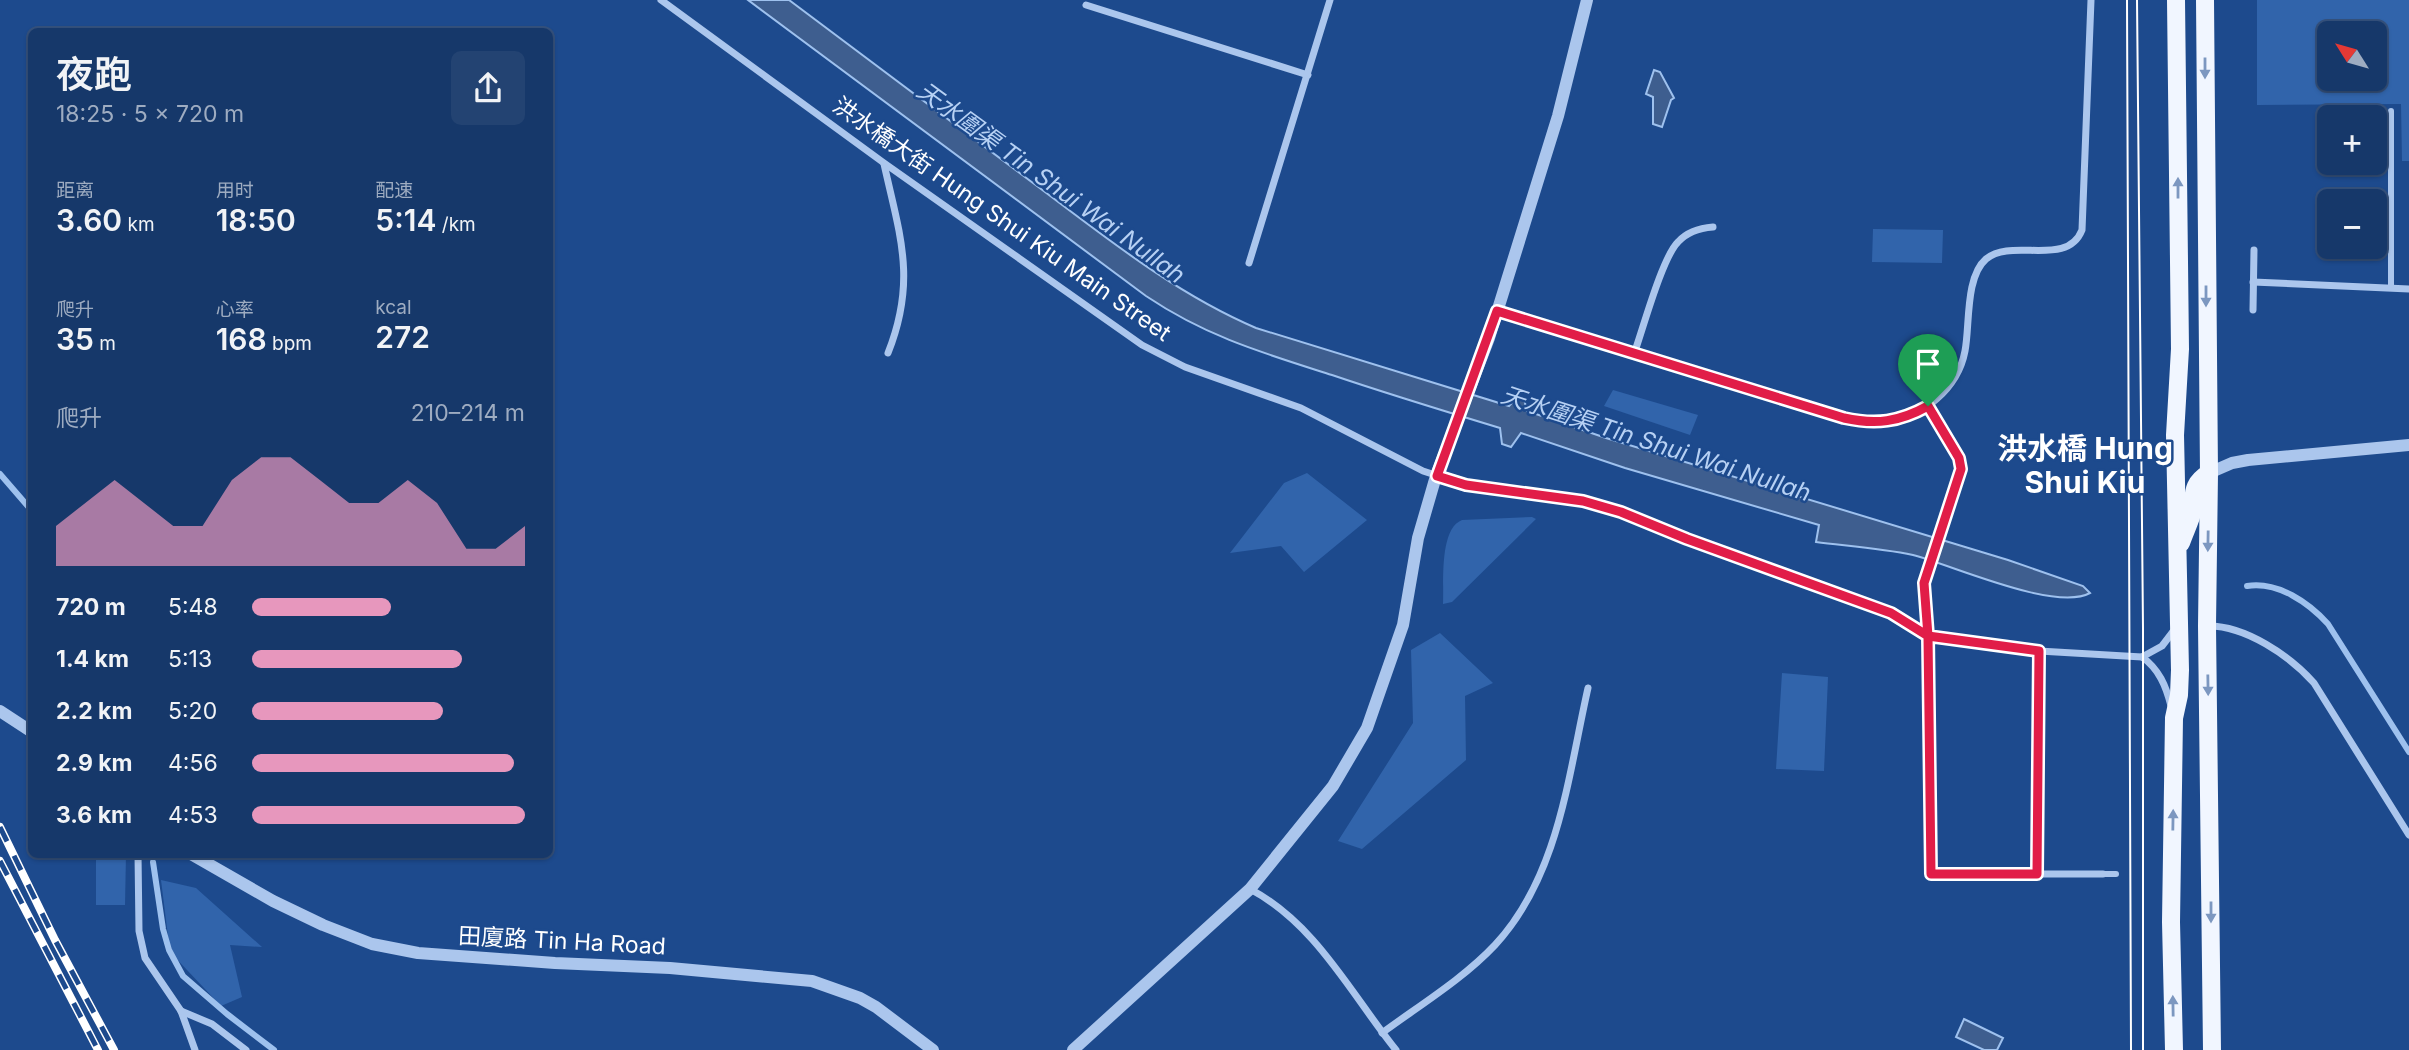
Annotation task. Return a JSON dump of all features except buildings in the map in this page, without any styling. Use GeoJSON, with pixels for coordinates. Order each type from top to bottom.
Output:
{"type":"FeatureCollection","features":[{"type":"Feature","properties":{"kind":"main road"},"geometry":{"type":"LineString","coordinates":[[2174,1050],[2171,922],[2174,718],[2179,695],[2179,550],[2175,435],[2180,348],[2176,0]]}},
{"type":"Feature","properties":{"kind":"main road"},"geometry":{"type":"LineString","coordinates":[[2205,0],[2209,473],[2207,626],[2212,1050]]}},
{"type":"Feature","properties":{"kind":"main road"},"geometry":{"type":"LineString","coordinates":[[2175,435],[2179,453],[2185,461],[2199,471],[2209,473]]}},
{"type":"Feature","properties":{"kind":"main road"},"geometry":{"type":"LineString","coordinates":[[2179,550],[2191,515],[2195,487],[2199,479],[2209,473]]}},
{"type":"Feature","properties":{"kind":"street","name":"洪水橋大街 Hung Shui Kiu Main Street"},"geometry":{"type":"LineString","coordinates":[[660,0],[884,163],[1142,345],[1185,367],[1301,408],[1423,471],[1466,485],[1583,501],[1621,512],[1687,539],[1891,613],[1928,636],[2039,651],[2142,657]]}},
{"type":"Feature","properties":{"kind":"street"},"geometry":{"type":"LineString","coordinates":[[1250,263],[1330,0]]}},
{"type":"Feature","properties":{"kind":"street"},"geometry":{"type":"LineString","coordinates":[[1073,1050],[1250,889],[1333,786],[1367,728],[1403,625],[1418,538],[1449,438],[1489,338],[1558,116],[1587,0]]}},
{"type":"Feature","properties":{"kind":"street"},"geometry":{"type":"LineString","coordinates":[[1497,311],[1866,423],[1898,420],[1928,406],[1944,392],[1964,355],[1972,287],[1976,271],[1983,262],[1991,255],[2005,252],[2066,248],[2079,237],[2082,230],[2091,0]]}},
{"type":"Feature","properties":{"kind":"street"},"geometry":{"type":"LineString","coordinates":[[1086,5],[1308,75]]}},
{"type":"Feature","properties":{"kind":"street"},"geometry":{"type":"LineString","coordinates":[[2391,111],[2391,288]]}},
{"type":"Feature","properties":{"kind":"street"},"geometry":{"type":"LineString","coordinates":[[884,163],[905,264],[902,310],[888,353]]}},
{"type":"Feature","properties":{"kind":"street"},"geometry":{"type":"LineString","coordinates":[[1634,354],[1672,249],[1686,235],[1703,228],[1713,228]]}},
{"type":"Feature","properties":{"kind":"street"},"geometry":{"type":"LineString","coordinates":[[2253,310],[2254,250]]}},
{"type":"Feature","properties":{"kind":"street"},"geometry":{"type":"LineString","coordinates":[[2253,282],[2409,289]]}},
{"type":"Feature","properties":{"kind":"street"},"geometry":{"type":"LineString","coordinates":[[1928,406],[1960,461],[1961,469],[1924,583],[1928,636],[1931,874],[2116,874]]}},
{"type":"Feature","properties":{"kind":"street"},"geometry":{"type":"LineString","coordinates":[[2209,473],[2232,463],[2248,460],[2409,445]]}},
{"type":"Feature","properties":{"kind":"street"},"geometry":{"type":"LineString","coordinates":[[2174,718],[2167,690],[2159,674],[2142,657],[2162,646],[2179,623]]}},
{"type":"Feature","properties":{"kind":"street"},"geometry":{"type":"LineString","coordinates":[[2207,626],[2222,626],[2238,632],[2266,645],[2300,667],[2314,683],[2409,835]]}},
{"type":"Feature","properties":{"kind":"street"},"geometry":{"type":"LineString","coordinates":[[2037,874],[2039,651]]}},
{"type":"Feature","properties":{"kind":"street"},"geometry":{"type":"LineString","coordinates":[[1382,1033],[1476,963],[1495,945],[1528,901],[1551,852],[1588,688]]}},
{"type":"Feature","properties":{"kind":"street"},"geometry":{"type":"LineString","coordinates":[[0,711],[28,729]]}},
{"type":"Feature","properties":{"kind":"street"},"geometry":{"type":"LineString","coordinates":[[138,858],[139,930],[145,958],[181,1011],[195,1050]]}},
{"type":"Feature","properties":{"kind":"street","name":"田廈路 Tin Ha Road"},"geometry":{"type":"LineString","coordinates":[[197,858],[273,901],[372,944],[418,953],[670,968],[812,981],[860,998],[876,1007],[933,1050]]}},
{"type":"Feature","properties":{"kind":"street"},"geometry":{"type":"LineString","coordinates":[[1250,889],[1274,902],[1321,947],[1396,1050]]}},
{"type":"Feature","properties":{"kind":"street"},"geometry":{"type":"LineString","coordinates":[[181,1011],[212,1024],[246,1050]]}},
{"type":"Feature","properties":{"kind":"shaded area"},"geometry":{"type":"Polygon","coordinates":[[[748,0],[789,0],[1140,262],[1197,298],[1256,328],[1509,406],[1518,396],[1524,399],[1527,411],[1606,438],[2008,560],[2083,586],[2090,593],[2074,597],[2029,592],[1913,555],[1816,542],[1819,525],[1625,468],[1521,433],[1511,447],[1502,444],[1500,428],[1282,359],[1213,333],[1146,296],[748,0]]]}},
{"type":"Feature","properties":{"kind":"shaded area"},"geometry":{"type":"Polygon","coordinates":[[[2257,0],[2409,0],[2409,161],[2402,161],[2401,104],[2257,105],[2257,0]]]}},
{"type":"Feature","properties":{"kind":"shaded area"},"geometry":{"type":"Polygon","coordinates":[[[1654,70],[1660,72],[1674,98],[1662,127],[1653,124],[1653,97],[1646,94],[1654,70]]]}},
{"type":"Feature","properties":{"kind":"shaded area"},"geometry":{"type":"Polygon","coordinates":[[[1873,229],[1943,230],[1942,263],[1872,262],[1873,229]]]}},
{"type":"Feature","properties":{"kind":"shaded area"},"geometry":{"type":"Polygon","coordinates":[[[1613,390],[1698,415],[1690,435],[1604,406],[1613,390]]]}},
{"type":"Feature","properties":{"kind":"shaded area"},"geometry":{"type":"Polygon","coordinates":[[[1307,473],[1367,520],[1304,572],[1281,546],[1230,553],[1284,483],[1307,473]]]}},
{"type":"Feature","properties":{"kind":"shaded area"},"geometry":{"type":"Polygon","coordinates":[[[1536,519],[1452,602],[1443,604],[1444,558],[1449,534],[1455,525],[1462,520],[1536,519]]]}},
{"type":"Feature","properties":{"kind":"shaded area"},"geometry":{"type":"Polygon","coordinates":[[[1440,633],[1493,683],[1465,696],[1466,760],[1362,849],[1338,841],[1413,723],[1411,650],[1440,633]]]}},
{"type":"Feature","properties":{"kind":"shaded area"},"geometry":{"type":"Polygon","coordinates":[[[1782,673],[1828,677],[1824,771],[1776,769],[1782,673]]]}},
{"type":"Feature","properties":{"kind":"shaded area"},"geometry":{"type":"Polygon","coordinates":[[[96,858],[126,858],[125,905],[96,905],[96,858]]]}},
{"type":"Feature","properties":{"kind":"shaded area"},"geometry":{"type":"Polygon","coordinates":[[[161,880],[196,888],[262,947],[230,945],[242,997],[221,1006],[170,952],[161,880]]]}},
{"type":"Feature","properties":{"kind":"shaded area"},"geometry":{"type":"Polygon","coordinates":[[[1964,1019],[2003,1038],[1997,1050],[1984,1050],[1956,1037],[1964,1019]]]}},
{"type":"Feature","properties":{"kind":"waterway"},"geometry":{"type":"LineString","coordinates":[[0,474],[28,506]]}},
{"type":"Feature","properties":{"kind":"waterway"},"geometry":{"type":"LineString","coordinates":[[2247,586],[2270,587],[2292,595],[2328,624],[2409,752]]}},
{"type":"Feature","properties":{"kind":"waterway"},"geometry":{"type":"LineString","coordinates":[[153,862],[163,929],[169,950],[183,976],[274,1050]]}},
{"type":"Feature","properties":{"kind":"tram line"},"geometry":{"type":"LineString","coordinates":[[2127,0],[2131,1050]]}},
{"type":"Feature","properties":{"kind":"tram line"},"geometry":{"type":"LineString","coordinates":[[2137,0],[2143,629],[2143,1050]]}},
{"type":"Feature","properties":{"kind":"railway"},"geometry":{"type":"LineString","coordinates":[[0,827],[55,940],[114,1050]]}},
{"type":"Feature","properties":{"kind":"railway"},"geometry":{"type":"LineString","coordinates":[[0,861],[98,1050]]}},
{"type":"Feature","properties":{"kind":"district","name":"洪水橋 Hung Shui Kiu"},"geometry":{"type":"Point","coordinates":[2085,466]}},
{"type":"Feature","properties":{"kind":"route"},"geometry":{"type":"LineString","coordinates":[[1928,406],[1909,417],[1866,423],[1497,311],[1437,476],[1466,485],[1583,501],[1621,512],[1687,539],[1891,613],[1928,636],[2039,651],[2037,874],[1931,874],[1928,636],[1924,583],[1961,469],[1959,458],[1928,406]]}},
{"type":"Feature","properties":{"kind":"water label","name":"天水圍渠 Tin Shui Wai Nullah"},"geometry":{"type":"Point","coordinates":[1051,183]}},
{"type":"Feature","properties":{"kind":"water label","name":"天水圍渠 Tin Shui Wai Nullah"},"geometry":{"type":"Point","coordinates":[1656,444]}}]}
